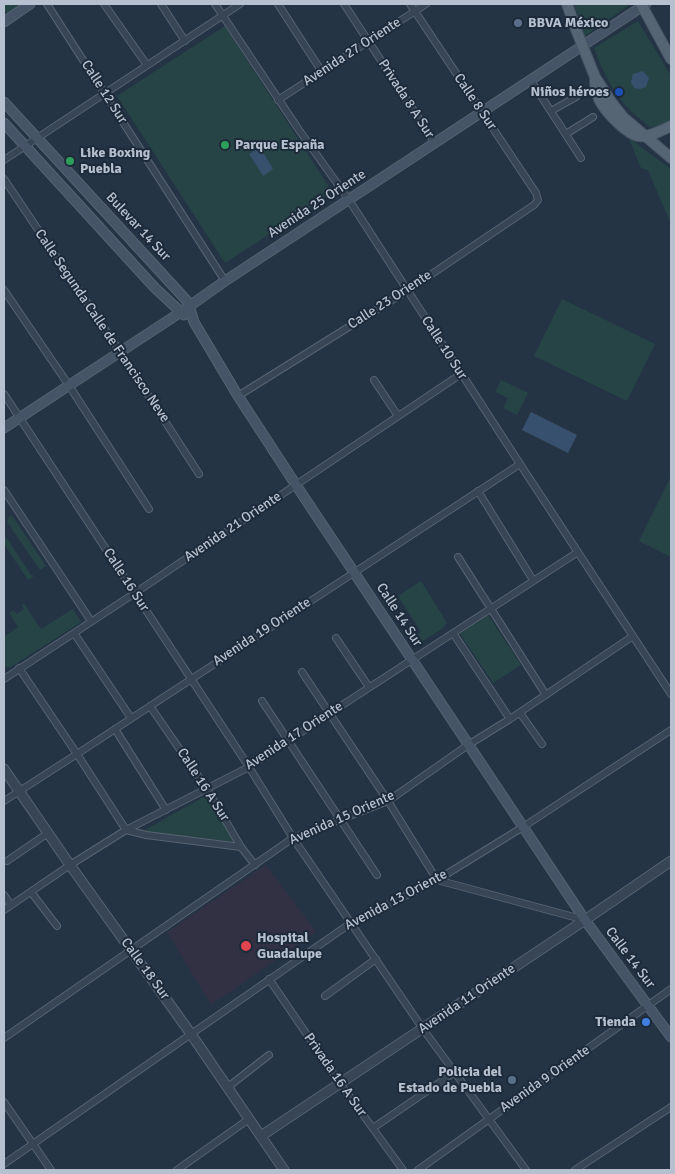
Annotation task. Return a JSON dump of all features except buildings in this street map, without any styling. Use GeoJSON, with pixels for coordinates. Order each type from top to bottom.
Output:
{"type":"FeatureCollection","features":[{"type":"Feature","properties":{"kind":"main road"},"geometry":{"type":"LineString","coordinates":[[4,22],[30,4]]}},
{"type":"Feature","properties":{"kind":"main road"},"geometry":{"type":"LineString","coordinates":[[567,4],[595,77],[597,94],[603,106],[630,133],[639,137],[660,132],[671,126]]}},
{"type":"Feature","properties":{"kind":"main road"},"geometry":{"type":"LineString","coordinates":[[643,4],[671,57]]}},
{"type":"Feature","properties":{"kind":"main road","name":"Avenida 25 Oriente"},"geometry":{"type":"LineString","coordinates":[[4,428],[643,4]]}},
{"type":"Feature","properties":{"kind":"main road","name":"Bulevar 14 Sur"},"geometry":{"type":"LineString","coordinates":[[4,102],[188,302],[189,306]]}},
{"type":"Feature","properties":{"kind":"main road","name":"Bulevar 14 Sur"},"geometry":{"type":"LineString","coordinates":[[4,123],[155,288],[181,312]]}},
{"type":"Feature","properties":{"kind":"main road"},"geometry":{"type":"LineString","coordinates":[[646,136],[671,158]]}},
{"type":"Feature","properties":{"kind":"main road","name":"Calle 14 Sur"},"geometry":{"type":"LineString","coordinates":[[189,306],[194,322],[238,396],[296,485],[585,920],[671,1036]]}},
{"type":"Feature","properties":{"kind":"main road","name":"Calle 14 Sur"},"geometry":{"type":"LineString","coordinates":[[181,312],[194,322]]}},
{"type":"Feature","properties":{"kind":"street","name":"Calle 12 Sur"},"geometry":{"type":"LineString","coordinates":[[47,4],[225,281]]}},
{"type":"Feature","properties":{"kind":"street"},"geometry":{"type":"LineString","coordinates":[[104,4],[147,65]]}},
{"type":"Feature","properties":{"kind":"street"},"geometry":{"type":"LineString","coordinates":[[161,4],[185,40]]}},
{"type":"Feature","properties":{"kind":"street","name":"Calle 10 Sur"},"geometry":{"type":"LineString","coordinates":[[214,4],[408,290],[671,694]]}},
{"type":"Feature","properties":{"kind":"street"},"geometry":{"type":"LineString","coordinates":[[4,160],[240,4]]}},
{"type":"Feature","properties":{"kind":"street"},"geometry":{"type":"LineString","coordinates":[[278,4],[322,72]]}},
{"type":"Feature","properties":{"kind":"street","name":"Privada 8 A Sur"},"geometry":{"type":"LineString","coordinates":[[344,4],[435,143]]}},
{"type":"Feature","properties":{"kind":"street","name":"Calle 8 Sur"},"geometry":{"type":"LineString","coordinates":[[410,4],[536,193],[538,200]]}},
{"type":"Feature","properties":{"kind":"street","name":"Avenida 27 Oriente"},"geometry":{"type":"LineString","coordinates":[[278,100],[426,4]]}},
{"type":"Feature","properties":{"kind":"street"},"geometry":{"type":"LineString","coordinates":[[530,79],[580,158]]}},
{"type":"Feature","properties":{"kind":"street"},"geometry":{"type":"LineString","coordinates":[[551,111],[576,97]]}},
{"type":"Feature","properties":{"kind":"street"},"geometry":{"type":"LineString","coordinates":[[566,134],[593,117]]}},
{"type":"Feature","properties":{"kind":"street","name":"Calle Segunda Calle de Francisco Neve"},"geometry":{"type":"LineString","coordinates":[[4,179],[199,474]]}},
{"type":"Feature","properties":{"kind":"street","name":"Calle 23 Oriente"},"geometry":{"type":"LineString","coordinates":[[238,396],[408,290],[534,205],[538,200]]}},
{"type":"Feature","properties":{"kind":"street"},"geometry":{"type":"LineString","coordinates":[[4,290],[149,508]]}},
{"type":"Feature","properties":{"kind":"street","name":"Avenida 21 Oriente"},"geometry":{"type":"LineString","coordinates":[[5,676],[74,633],[461,374]]}},
{"type":"Feature","properties":{"kind":"street"},"geometry":{"type":"LineString","coordinates":[[374,380],[398,416]]}},
{"type":"Feature","properties":{"kind":"street","name":"Calle 16 Sur"},"geometry":{"type":"LineString","coordinates":[[4,394],[249,767],[293,838],[424,1028],[526,1170]]}},
{"type":"Feature","properties":{"kind":"street","name":"Avenida 19 Oriente"},"geometry":{"type":"LineString","coordinates":[[4,800],[520,464]]}},
{"type":"Feature","properties":{"kind":"street"},"geometry":{"type":"LineString","coordinates":[[4,490],[6,498],[91,621]]}},
{"type":"Feature","properties":{"kind":"street"},"geometry":{"type":"LineString","coordinates":[[478,491],[533,580]]}},
{"type":"Feature","properties":{"kind":"street","name":"Avenida 17 Oriente"},"geometry":{"type":"LineString","coordinates":[[4,910],[126,830],[249,767],[330,712],[578,552]]}},
{"type":"Feature","properties":{"kind":"street"},"geometry":{"type":"LineString","coordinates":[[458,557],[546,695]]}},
{"type":"Feature","properties":{"kind":"street"},"geometry":{"type":"LineString","coordinates":[[74,633],[132,718]]}},
{"type":"Feature","properties":{"kind":"street"},"geometry":{"type":"LineString","coordinates":[[453,633],[510,720]]}},
{"type":"Feature","properties":{"kind":"street","name":"Avenida 15 Oriente"},"geometry":{"type":"LineString","coordinates":[[4,1038],[293,838],[388,801],[468,745],[510,720],[633,636]]}},
{"type":"Feature","properties":{"kind":"street"},"geometry":{"type":"LineString","coordinates":[[336,638],[369,688]]}},
{"type":"Feature","properties":{"kind":"street"},"geometry":{"type":"LineString","coordinates":[[19,668],[126,830],[146,836],[241,846]]}},
{"type":"Feature","properties":{"kind":"street"},"geometry":{"type":"LineString","coordinates":[[302,672],[330,712],[438,880],[585,920]]}},
{"type":"Feature","properties":{"kind":"street"},"geometry":{"type":"LineString","coordinates":[[262,701],[377,875]]}},
{"type":"Feature","properties":{"kind":"street","name":"Calle 16 A Sur"},"geometry":{"type":"LineString","coordinates":[[150,706],[207,789],[241,846],[255,865]]}},
{"type":"Feature","properties":{"kind":"street"},"geometry":{"type":"LineString","coordinates":[[520,713],[542,744]]}},
{"type":"Feature","properties":{"kind":"street"},"geometry":{"type":"LineString","coordinates":[[115,729],[166,810]]}},
{"type":"Feature","properties":{"kind":"street","name":"Avenida 13 Oriente"},"geometry":{"type":"LineString","coordinates":[[4,1164],[351,923],[438,880],[671,730]]}},
{"type":"Feature","properties":{"kind":"street","name":"Calle 18 Sur"},"geometry":{"type":"LineString","coordinates":[[4,769],[70,865],[192,1034],[284,1170]]}},
{"type":"Feature","properties":{"kind":"street"},"geometry":{"type":"LineString","coordinates":[[8,861],[48,833]]}},
{"type":"Feature","properties":{"kind":"street","name":"Avenida 11 Oriente"},"geometry":{"type":"LineString","coordinates":[[261,1136],[671,861]]}},
{"type":"Feature","properties":{"kind":"street"},"geometry":{"type":"LineString","coordinates":[[31,892],[57,926]]}},
{"type":"Feature","properties":{"kind":"street"},"geometry":{"type":"LineString","coordinates":[[4,894],[11,905]]}},
{"type":"Feature","properties":{"kind":"street"},"geometry":{"type":"LineString","coordinates":[[325,996],[376,959]]}},
{"type":"Feature","properties":{"kind":"street","name":"Privada 16 A Sur"},"geometry":{"type":"LineString","coordinates":[[269,979],[340,1083],[403,1170]]}},
{"type":"Feature","properties":{"kind":"street","name":"Avenida 9 Oriente"},"geometry":{"type":"LineString","coordinates":[[418,1170],[671,989]]}},
{"type":"Feature","properties":{"kind":"street"},"geometry":{"type":"LineString","coordinates":[[228,1087],[269,1055]]}},
{"type":"Feature","properties":{"kind":"street"},"geometry":{"type":"LineString","coordinates":[[372,1128],[455,1072]]}},
{"type":"Feature","properties":{"kind":"street"},"geometry":{"type":"LineString","coordinates":[[4,1102],[51,1170]]}},
{"type":"Feature","properties":{"kind":"street"},"geometry":{"type":"LineString","coordinates":[[575,1170],[671,1107]]}},
{"type":"Feature","properties":{"kind":"street"},"geometry":{"type":"LineString","coordinates":[[177,1170],[249,1119]]}},
{"type":"Feature","properties":{"kind":"shaded area"},"geometry":{"type":"Polygon","coordinates":[[[643,71],[649,78],[646,87],[634,88],[631,82],[633,74],[643,71]]]}},
{"type":"Feature","properties":{"kind":"shaded area"},"geometry":{"type":"Polygon","coordinates":[[[260,147],[273,169],[263,176],[249,154],[260,147]]]}},
{"type":"Feature","properties":{"kind":"shaded area"},"geometry":{"type":"Polygon","coordinates":[[[531,412],[577,435],[568,453],[522,430],[531,412]]]}},
{"type":"Feature","properties":{"kind":"shaded area"},"geometry":{"type":"Polygon","coordinates":[[[266,865],[316,932],[211,1005],[167,932],[266,865]]]}},
{"type":"Feature","properties":{"kind":"green space"},"geometry":{"type":"Polygon","coordinates":[[[4,4],[26,4],[4,18],[4,4]]]}},
{"type":"Feature","properties":{"kind":"green space"},"geometry":{"type":"Polygon","coordinates":[[[574,4],[627,4],[628,6],[585,36],[574,4]]]}},
{"type":"Feature","properties":{"kind":"green space"},"geometry":{"type":"Polygon","coordinates":[[[638,21],[671,76],[671,122],[658,128],[648,126],[624,104],[602,68],[594,48],[638,21]]]}},
{"type":"Feature","properties":{"kind":"green space","name":"Parque España"},"geometry":{"type":"Polygon","coordinates":[[[225,26],[333,193],[225,263],[117,96],[225,26]]]}},
{"type":"Feature","properties":{"kind":"green space"},"geometry":{"type":"Polygon","coordinates":[[[627,134],[671,169],[671,224],[648,170],[641,168],[627,134]]]}},
{"type":"Feature","properties":{"kind":"green space"},"geometry":{"type":"Polygon","coordinates":[[[562,299],[655,344],[627,401],[534,356],[562,299]]]}},
{"type":"Feature","properties":{"kind":"green space"},"geometry":{"type":"Polygon","coordinates":[[[501,380],[528,393],[517,415],[503,408],[508,398],[495,392],[501,380]]]}},
{"type":"Feature","properties":{"kind":"green space"},"geometry":{"type":"Polygon","coordinates":[[[671,476],[671,557],[639,541],[671,476]]]}},
{"type":"Feature","properties":{"kind":"green space"},"geometry":{"type":"Polygon","coordinates":[[[11,514],[46,566],[40,570],[7,522],[11,514]]]}},
{"type":"Feature","properties":{"kind":"green space"},"geometry":{"type":"Polygon","coordinates":[[[4,534],[31,575],[34,576],[28,580],[4,544],[4,534]]]}},
{"type":"Feature","properties":{"kind":"green space"},"geometry":{"type":"Polygon","coordinates":[[[421,581],[447,623],[442,629],[413,647],[409,640],[421,632],[398,596],[421,581]]]}},
{"type":"Feature","properties":{"kind":"green space"},"geometry":{"type":"Polygon","coordinates":[[[24,604],[41,629],[73,609],[81,622],[11,667],[6,667],[4,665],[4,637],[18,627],[9,613],[14,610],[17,614],[24,609],[22,605],[24,604]]]}},
{"type":"Feature","properties":{"kind":"green space"},"geometry":{"type":"Polygon","coordinates":[[[488,615],[521,665],[493,683],[460,634],[488,615]]]}},
{"type":"Feature","properties":{"kind":"green space"},"geometry":{"type":"Polygon","coordinates":[[[205,796],[237,842],[140,833],[205,796]]]}},
{"type":"Feature","properties":{"kind":"place","name":"BBVA México"},"geometry":{"type":"Point","coordinates":[518,23]}},
{"type":"Feature","properties":{"kind":"place","name":"Niños héroes"},"geometry":{"type":"Point","coordinates":[619,92]}},
{"type":"Feature","properties":{"kind":"place","name":"Parque España"},"geometry":{"type":"Point","coordinates":[225,145]}},
{"type":"Feature","properties":{"kind":"place","name":"Like Boxing Puebla"},"geometry":{"type":"Point","coordinates":[70,161]}},
{"type":"Feature","properties":{"kind":"place","name":"Hospital Guadalupe"},"geometry":{"type":"Point","coordinates":[246,946]}},
{"type":"Feature","properties":{"kind":"place","name":"Tienda"},"geometry":{"type":"Point","coordinates":[646,1022]}},
{"type":"Feature","properties":{"kind":"place","name":"Policia del Estado de Puebla"},"geometry":{"type":"Point","coordinates":[512,1080]}}]}
